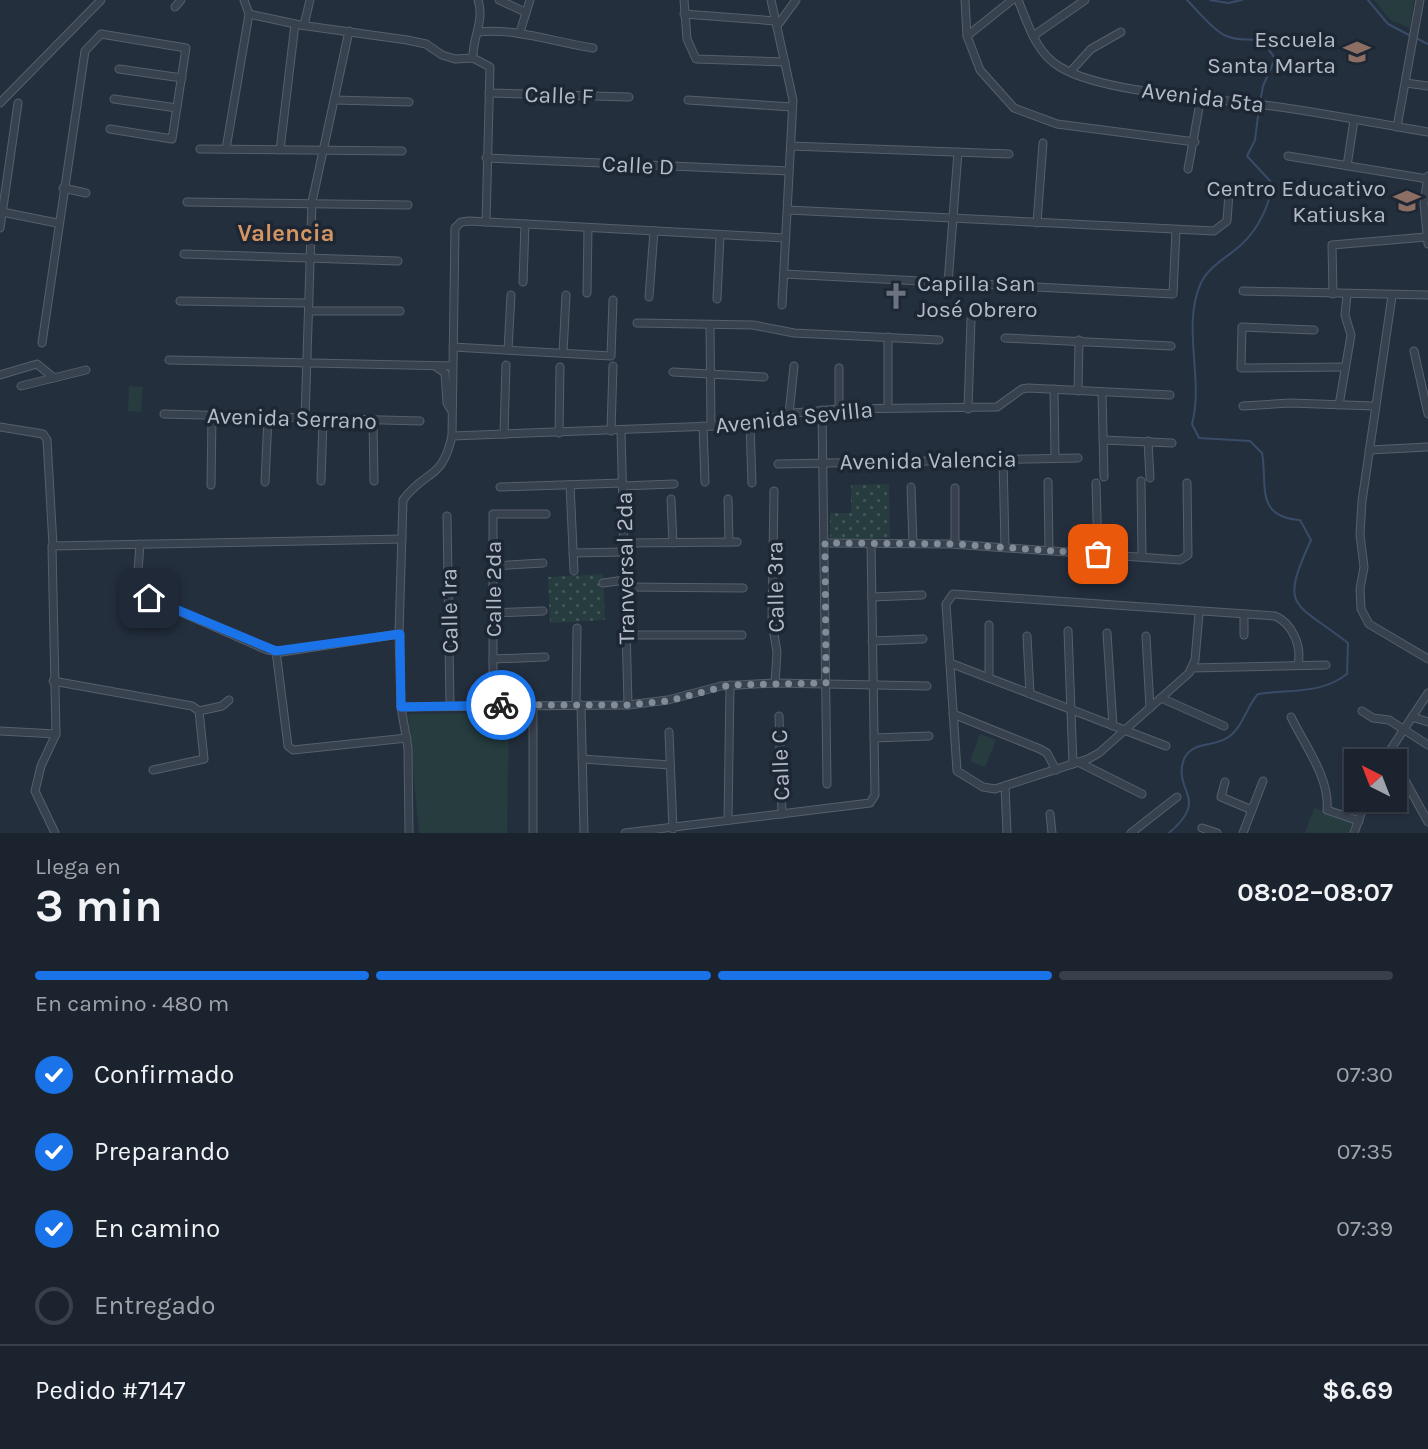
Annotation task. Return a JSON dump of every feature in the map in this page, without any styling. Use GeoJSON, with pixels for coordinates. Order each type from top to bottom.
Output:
{"type":"FeatureCollection","features":[{"type":"Feature","properties":{"kind":"street"},"geometry":{"type":"LineString","coordinates":[[0,103],[101,0]]}},
{"type":"Feature","properties":{"kind":"street"},"geometry":{"type":"LineString","coordinates":[[226,149],[249,14],[244,0]]}},
{"type":"Feature","properties":{"kind":"street"},"geometry":{"type":"LineString","coordinates":[[280,150],[300,25],[310,0]]}},
{"type":"Feature","properties":{"kind":"street"},"geometry":{"type":"LineString","coordinates":[[473,58],[473,44],[478,32],[481,9],[478,0]]}},
{"type":"Feature","properties":{"kind":"street"},"geometry":{"type":"LineString","coordinates":[[499,0],[525,12]]}},
{"type":"Feature","properties":{"kind":"street"},"geometry":{"type":"LineString","coordinates":[[520,32],[530,0]]}},
{"type":"Feature","properties":{"kind":"street"},"geometry":{"type":"LineString","coordinates":[[684,0],[690,50],[700,61],[785,62]]}},
{"type":"Feature","properties":{"kind":"street"},"geometry":{"type":"LineString","coordinates":[[771,0],[792,107],[782,305]]}},
{"type":"Feature","properties":{"kind":"street"},"geometry":{"type":"LineString","coordinates":[[776,24],[796,0]]}},
{"type":"Feature","properties":{"kind":"street"},"geometry":{"type":"LineString","coordinates":[[965,0],[967,36],[980,70],[1014,108],[1057,124],[1195,142]]}},
{"type":"Feature","properties":{"kind":"street"},"geometry":{"type":"LineString","coordinates":[[967,36],[1012,0]]}},
{"type":"Feature","properties":{"kind":"street","name":"Avenida 5ta"},"geometry":{"type":"LineString","coordinates":[[1018,0],[1033,36],[1052,61],[1071,71],[1111,84],[1278,107],[1428,132]]}},
{"type":"Feature","properties":{"kind":"street"},"geometry":{"type":"LineString","coordinates":[[1033,36],[1084,0]]}},
{"type":"Feature","properties":{"kind":"street"},"geometry":{"type":"LineString","coordinates":[[1397,127],[1420,0]]}},
{"type":"Feature","properties":{"kind":"street"},"geometry":{"type":"LineString","coordinates":[[249,14],[300,25],[426,44],[455,60],[473,58],[490,67],[486,222]]}},
{"type":"Feature","properties":{"kind":"street"},"geometry":{"type":"LineString","coordinates":[[684,14],[776,24]]}},
{"type":"Feature","properties":{"kind":"street"},"geometry":{"type":"LineString","coordinates":[[305,418],[312,202],[349,31]]}},
{"type":"Feature","properties":{"kind":"street"},"geometry":{"type":"LineString","coordinates":[[478,32],[520,32],[544,40],[593,48]]}},
{"type":"Feature","properties":{"kind":"street"},"geometry":{"type":"LineString","coordinates":[[1071,71],[1091,49],[1121,32]]}},
{"type":"Feature","properties":{"kind":"street"},"geometry":{"type":"LineString","coordinates":[[42,342],[57,223],[85,51],[101,34],[183,47],[186,51],[172,139],[110,129]]}},
{"type":"Feature","properties":{"kind":"street"},"geometry":{"type":"LineString","coordinates":[[119,69],[182,78]]}},
{"type":"Feature","properties":{"kind":"street"},"geometry":{"type":"LineString","coordinates":[[1406,83],[1428,86]]}},
{"type":"Feature","properties":{"kind":"street","name":"Calle F"},"geometry":{"type":"LineString","coordinates":[[489,93],[629,97]]}},
{"type":"Feature","properties":{"kind":"street"},"geometry":{"type":"LineString","coordinates":[[1188,169],[1201,97]]}},
{"type":"Feature","properties":{"kind":"street"},"geometry":{"type":"LineString","coordinates":[[114,99],[177,108]]}},
{"type":"Feature","properties":{"kind":"street"},"geometry":{"type":"LineString","coordinates":[[334,100],[409,102]]}},
{"type":"Feature","properties":{"kind":"street"},"geometry":{"type":"LineString","coordinates":[[688,100],[792,107]]}},
{"type":"Feature","properties":{"kind":"street"},"geometry":{"type":"LineString","coordinates":[[0,228],[18,103]]}},
{"type":"Feature","properties":{"kind":"street"},"geometry":{"type":"LineString","coordinates":[[1348,166],[1354,120]]}},
{"type":"Feature","properties":{"kind":"street"},"geometry":{"type":"LineString","coordinates":[[1037,223],[1043,143]]}},
{"type":"Feature","properties":{"kind":"street"},"geometry":{"type":"LineString","coordinates":[[791,146],[1009,154]]}},
{"type":"Feature","properties":{"kind":"street"},"geometry":{"type":"LineString","coordinates":[[200,149],[402,151]]}},
{"type":"Feature","properties":{"kind":"street"},"geometry":{"type":"LineString","coordinates":[[948,283],[958,152]]}},
{"type":"Feature","properties":{"kind":"street"},"geometry":{"type":"LineString","coordinates":[[1288,156],[1428,177],[1424,203],[1427,240],[1332,245],[1333,294]]}},
{"type":"Feature","properties":{"kind":"street","name":"Calle D"},"geometry":{"type":"LineString","coordinates":[[486,158],[789,172]]}},
{"type":"Feature","properties":{"kind":"street"},"geometry":{"type":"LineString","coordinates":[[63,188],[86,193]]}},
{"type":"Feature","properties":{"kind":"street"},"geometry":{"type":"LineString","coordinates":[[788,210],[1214,231],[1222,228],[1227,221],[1229,194]]}},
{"type":"Feature","properties":{"kind":"street"},"geometry":{"type":"LineString","coordinates":[[187,202],[408,205]]}},
{"type":"Feature","properties":{"kind":"street"},"geometry":{"type":"LineString","coordinates":[[2,212],[57,223]]}},
{"type":"Feature","properties":{"kind":"street"},"geometry":{"type":"LineString","coordinates":[[408,833],[407,738],[401,707],[403,500],[412,487],[446,462],[452,436],[455,228],[461,222],[486,222],[785,237]]}},
{"type":"Feature","properties":{"kind":"street"},"geometry":{"type":"LineString","coordinates":[[523,282],[525,224]]}},
{"type":"Feature","properties":{"kind":"street"},"geometry":{"type":"LineString","coordinates":[[587,293],[588,228]]}},
{"type":"Feature","properties":{"kind":"street"},"geometry":{"type":"LineString","coordinates":[[649,297],[654,231]]}},
{"type":"Feature","properties":{"kind":"street"},"geometry":{"type":"LineString","coordinates":[[784,274],[948,283],[1054,285],[1172,294],[1176,231]]}},
{"type":"Feature","properties":{"kind":"street"},"geometry":{"type":"LineString","coordinates":[[718,299],[720,235]]}},
{"type":"Feature","properties":{"kind":"street"},"geometry":{"type":"LineString","coordinates":[[184,254],[398,261]]}},
{"type":"Feature","properties":{"kind":"street"},"geometry":{"type":"LineString","coordinates":[[1243,292],[1428,295]]}},
{"type":"Feature","properties":{"kind":"street"},"geometry":{"type":"LineString","coordinates":[[508,350],[511,295]]}},
{"type":"Feature","properties":{"kind":"street"},"geometry":{"type":"LineString","coordinates":[[563,354],[566,295]]}},
{"type":"Feature","properties":{"kind":"street"},"geometry":{"type":"LineString","coordinates":[[1339,405],[1351,335],[1345,315],[1347,295]]}},
{"type":"Feature","properties":{"kind":"street"},"geometry":{"type":"LineString","coordinates":[[1392,296],[1362,501],[1360,535],[1364,567],[1360,589],[1361,609],[1369,624],[1428,659]]}},
{"type":"Feature","properties":{"kind":"street"},"geometry":{"type":"LineString","coordinates":[[453,347],[611,356],[613,300]]}},
{"type":"Feature","properties":{"kind":"street"},"geometry":{"type":"LineString","coordinates":[[180,301],[400,311]]}},
{"type":"Feature","properties":{"kind":"street"},"geometry":{"type":"LineString","coordinates":[[968,409],[971,320]]}},
{"type":"Feature","properties":{"kind":"street"},"geometry":{"type":"LineString","coordinates":[[637,323],[753,325],[794,333],[939,340]]}},
{"type":"Feature","properties":{"kind":"street"},"geometry":{"type":"LineString","coordinates":[[705,482],[711,373],[710,326]]}},
{"type":"Feature","properties":{"kind":"street"},"geometry":{"type":"LineString","coordinates":[[1314,330],[1242,327],[1241,368],[1345,367]]}},
{"type":"Feature","properties":{"kind":"street"},"geometry":{"type":"LineString","coordinates":[[888,337],[888,408]]}},
{"type":"Feature","properties":{"kind":"street"},"geometry":{"type":"LineString","coordinates":[[1005,338],[1171,346]]}},
{"type":"Feature","properties":{"kind":"street"},"geometry":{"type":"LineString","coordinates":[[1078,391],[1079,341]]}},
{"type":"Feature","properties":{"kind":"street"},"geometry":{"type":"LineString","coordinates":[[1414,351],[1428,414]]}},
{"type":"Feature","properties":{"kind":"street"},"geometry":{"type":"LineString","coordinates":[[169,360],[452,366]]}},
{"type":"Feature","properties":{"kind":"street"},"geometry":{"type":"LineString","coordinates":[[0,375],[37,364],[54,378]]}},
{"type":"Feature","properties":{"kind":"street"},"geometry":{"type":"LineString","coordinates":[[434,365],[445,373],[447,403],[452,410]]}},
{"type":"Feature","properties":{"kind":"street"},"geometry":{"type":"LineString","coordinates":[[504,434],[506,365]]}},
{"type":"Feature","properties":{"kind":"street"},"geometry":{"type":"LineString","coordinates":[[559,433],[560,366]]}},
{"type":"Feature","properties":{"kind":"street"},"geometry":{"type":"LineString","coordinates":[[611,431],[613,366]]}},
{"type":"Feature","properties":{"kind":"street"},"geometry":{"type":"LineString","coordinates":[[789,414],[794,366]]}},
{"type":"Feature","properties":{"kind":"street"},"geometry":{"type":"LineString","coordinates":[[839,368],[839,409]]}},
{"type":"Feature","properties":{"kind":"street"},"geometry":{"type":"LineString","coordinates":[[21,386],[86,370]]}},
{"type":"Feature","properties":{"kind":"street"},"geometry":{"type":"LineString","coordinates":[[673,372],[764,377]]}},
{"type":"Feature","properties":{"kind":"street","name":"Avenida Sevilla"},"geometry":{"type":"LineString","coordinates":[[452,436],[750,424],[789,414],[839,409],[997,407],[1022,389],[1170,395]]}},
{"type":"Feature","properties":{"kind":"street"},"geometry":{"type":"LineString","coordinates":[[1054,389],[1055,458]]}},
{"type":"Feature","properties":{"kind":"street"},"geometry":{"type":"LineString","coordinates":[[1102,393],[1104,477]]}},
{"type":"Feature","properties":{"kind":"street"},"geometry":{"type":"LineString","coordinates":[[1243,405],[1374,406]]}},
{"type":"Feature","properties":{"kind":"street"},"geometry":{"type":"LineString","coordinates":[[822,410],[827,784]]}},
{"type":"Feature","properties":{"kind":"street","name":"Avenida Serrano"},"geometry":{"type":"LineString","coordinates":[[164,414],[420,421]]}},
{"type":"Feature","properties":{"kind":"street"},"geometry":{"type":"LineString","coordinates":[[211,485],[212,415]]}},
{"type":"Feature","properties":{"kind":"street"},"geometry":{"type":"LineString","coordinates":[[265,482],[268,417]]}},
{"type":"Feature","properties":{"kind":"street"},"geometry":{"type":"LineString","coordinates":[[321,481],[323,419]]}},
{"type":"Feature","properties":{"kind":"street"},"geometry":{"type":"LineString","coordinates":[[373,420],[374,481]]}},
{"type":"Feature","properties":{"kind":"street"},"geometry":{"type":"LineString","coordinates":[[750,424],[752,484]]}},
{"type":"Feature","properties":{"kind":"street"},"geometry":{"type":"LineString","coordinates":[[0,427],[43,434],[47,440],[56,734],[41,766],[35,791],[55,833]]}},
{"type":"Feature","properties":{"kind":"street","name":"Tranversal 2da"},"geometry":{"type":"LineString","coordinates":[[621,431],[628,705]]}},
{"type":"Feature","properties":{"kind":"street"},"geometry":{"type":"LineString","coordinates":[[1103,440],[1172,443]]}},
{"type":"Feature","properties":{"kind":"street"},"geometry":{"type":"LineString","coordinates":[[1148,441],[1150,478]]}},
{"type":"Feature","properties":{"kind":"street"},"geometry":{"type":"LineString","coordinates":[[1369,450],[1428,447]]}},
{"type":"Feature","properties":{"kind":"street"},"geometry":{"type":"LineString","coordinates":[[1003,458],[1005,547]]}},
{"type":"Feature","properties":{"kind":"street","name":"Avenida Valencia"},"geometry":{"type":"LineString","coordinates":[[778,464],[1078,458]]}},
{"type":"Feature","properties":{"kind":"street"},"geometry":{"type":"LineString","coordinates":[[1141,481],[1142,557]]}},
{"type":"Feature","properties":{"kind":"street"},"geometry":{"type":"LineString","coordinates":[[1048,482],[1049,551]]}},
{"type":"Feature","properties":{"kind":"street"},"geometry":{"type":"LineString","coordinates":[[1096,483],[1098,554]]}},
{"type":"Feature","properties":{"kind":"street"},"geometry":{"type":"LineString","coordinates":[[825,543],[955,544],[1185,559],[1188,555],[1187,483]]}},
{"type":"Feature","properties":{"kind":"street"},"geometry":{"type":"LineString","coordinates":[[499,487],[674,484]]}},
{"type":"Feature","properties":{"kind":"street"},"geometry":{"type":"LineString","coordinates":[[570,485],[574,571]]}},
{"type":"Feature","properties":{"kind":"street"},"geometry":{"type":"LineString","coordinates":[[911,488],[913,543]]}},
{"type":"Feature","properties":{"kind":"street"},"geometry":{"type":"LineString","coordinates":[[955,544],[956,488]]}},
{"type":"Feature","properties":{"kind":"street","name":"Calle 3ra"},"geometry":{"type":"LineString","coordinates":[[774,491],[772,622],[777,652],[775,683]]}},
{"type":"Feature","properties":{"kind":"street"},"geometry":{"type":"LineString","coordinates":[[671,499],[673,543]]}},
{"type":"Feature","properties":{"kind":"street"},"geometry":{"type":"LineString","coordinates":[[573,553],[673,543],[733,542],[728,499]]}},
{"type":"Feature","properties":{"kind":"street","name":"Calle 2da"},"geometry":{"type":"LineString","coordinates":[[493,705],[493,514],[546,514]]}},
{"type":"Feature","properties":{"kind":"street","name":"Calle 1ra"},"geometry":{"type":"LineString","coordinates":[[447,516],[450,706]]}},
{"type":"Feature","properties":{"kind":"street"},"geometry":{"type":"LineString","coordinates":[[52,547],[402,538]]}},
{"type":"Feature","properties":{"kind":"street"},"geometry":{"type":"LineString","coordinates":[[140,544],[138,584],[149,598],[276,651],[400,634]]}},
{"type":"Feature","properties":{"kind":"street"},"geometry":{"type":"LineString","coordinates":[[625,833],[870,803],[875,795],[872,544]]}},
{"type":"Feature","properties":{"kind":"street"},"geometry":{"type":"LineString","coordinates":[[493,566],[543,563]]}},
{"type":"Feature","properties":{"kind":"street"},"geometry":{"type":"LineString","coordinates":[[603,583],[743,588]]}},
{"type":"Feature","properties":{"kind":"street"},"geometry":{"type":"LineString","coordinates":[[1199,613],[1192,668],[1099,753],[995,789],[983,787],[957,771],[946,604],[953,594],[1199,613],[1275,616],[1284,620],[1298,643],[1298,664]]}},
{"type":"Feature","properties":{"kind":"street"},"geometry":{"type":"LineString","coordinates":[[872,597],[922,595]]}},
{"type":"Feature","properties":{"kind":"street"},"geometry":{"type":"LineString","coordinates":[[492,613],[543,611]]}},
{"type":"Feature","properties":{"kind":"street"},"geometry":{"type":"LineString","coordinates":[[1244,614],[1244,635]]}},
{"type":"Feature","properties":{"kind":"street"},"geometry":{"type":"LineString","coordinates":[[989,625],[989,678]]}},
{"type":"Feature","properties":{"kind":"street"},"geometry":{"type":"LineString","coordinates":[[577,628],[584,833]]}},
{"type":"Feature","properties":{"kind":"street"},"geometry":{"type":"LineString","coordinates":[[1068,631],[1076,763]]}},
{"type":"Feature","properties":{"kind":"street"},"geometry":{"type":"LineString","coordinates":[[1107,633],[1113,726]]}},
{"type":"Feature","properties":{"kind":"street"},"geometry":{"type":"LineString","coordinates":[[626,635],[742,635]]}},
{"type":"Feature","properties":{"kind":"street"},"geometry":{"type":"LineString","coordinates":[[1027,636],[1030,694]]}},
{"type":"Feature","properties":{"kind":"street"},"geometry":{"type":"LineString","coordinates":[[1146,636],[1150,708]]}},
{"type":"Feature","properties":{"kind":"street"},"geometry":{"type":"LineString","coordinates":[[872,641],[923,639]]}},
{"type":"Feature","properties":{"kind":"street"},"geometry":{"type":"LineString","coordinates":[[276,651],[288,746],[293,750],[407,738]]}},
{"type":"Feature","properties":{"kind":"street"},"geometry":{"type":"LineString","coordinates":[[493,659],[545,657]]}},
{"type":"Feature","properties":{"kind":"street"},"geometry":{"type":"LineString","coordinates":[[950,663],[1166,746]]}},
{"type":"Feature","properties":{"kind":"street"},"geometry":{"type":"LineString","coordinates":[[1192,668],[1326,665]]}},
{"type":"Feature","properties":{"kind":"street"},"geometry":{"type":"LineString","coordinates":[[53,681],[192,706],[199,711],[222,706],[229,700]]}},
{"type":"Feature","properties":{"kind":"street"},"geometry":{"type":"LineString","coordinates":[[401,707],[628,705],[668,701],[730,685],[775,683],[927,686]]}},
{"type":"Feature","properties":{"kind":"street"},"geometry":{"type":"LineString","coordinates":[[728,820],[730,685]]}},
{"type":"Feature","properties":{"kind":"street"},"geometry":{"type":"LineString","coordinates":[[1390,749],[1428,693]]}},
{"type":"Feature","properties":{"kind":"street"},"geometry":{"type":"LineString","coordinates":[[1161,698],[1224,726]]}},
{"type":"Feature","properties":{"kind":"street"},"geometry":{"type":"LineString","coordinates":[[533,705],[533,833]]}},
{"type":"Feature","properties":{"kind":"street"},"geometry":{"type":"LineString","coordinates":[[153,770],[204,759],[199,711]]}},
{"type":"Feature","properties":{"kind":"street"},"geometry":{"type":"LineString","coordinates":[[1362,712],[1373,718],[1389,720],[1428,744]]}},
{"type":"Feature","properties":{"kind":"street"},"geometry":{"type":"LineString","coordinates":[[953,714],[1048,753],[1056,770]]}},
{"type":"Feature","properties":{"kind":"street","name":"Calle C"},"geometry":{"type":"LineString","coordinates":[[779,716],[782,814]]}},
{"type":"Feature","properties":{"kind":"street"},"geometry":{"type":"LineString","coordinates":[[1291,717],[1323,780],[1328,794],[1327,810],[1359,821]]}},
{"type":"Feature","properties":{"kind":"street"},"geometry":{"type":"LineString","coordinates":[[1412,717],[1428,722]]}},
{"type":"Feature","properties":{"kind":"street"},"geometry":{"type":"LineString","coordinates":[[0,731],[56,734]]}},
{"type":"Feature","properties":{"kind":"street"},"geometry":{"type":"LineString","coordinates":[[668,732],[673,829]]}},
{"type":"Feature","properties":{"kind":"street"},"geometry":{"type":"LineString","coordinates":[[874,738],[929,736]]}},
{"type":"Feature","properties":{"kind":"street"},"geometry":{"type":"LineString","coordinates":[[582,759],[670,765]]}},
{"type":"Feature","properties":{"kind":"street"},"geometry":{"type":"LineString","coordinates":[[1076,763],[1142,793]]}},
{"type":"Feature","properties":{"kind":"street"},"geometry":{"type":"LineString","coordinates":[[1243,833],[1263,781]]}},
{"type":"Feature","properties":{"kind":"street"},"geometry":{"type":"LineString","coordinates":[[1225,782],[1221,797],[1252,810]]}},
{"type":"Feature","properties":{"kind":"street"},"geometry":{"type":"LineString","coordinates":[[1407,784],[1428,822]]}},
{"type":"Feature","properties":{"kind":"street"},"geometry":{"type":"LineString","coordinates":[[1005,786],[1007,833]]}},
{"type":"Feature","properties":{"kind":"street"},"geometry":{"type":"LineString","coordinates":[[995,789],[1006,798]]}},
{"type":"Feature","properties":{"kind":"street"},"geometry":{"type":"LineString","coordinates":[[1131,833],[1177,797]]}},
{"type":"Feature","properties":{"kind":"street"},"geometry":{"type":"LineString","coordinates":[[1354,833],[1362,812]]}},
{"type":"Feature","properties":{"kind":"street"},"geometry":{"type":"LineString","coordinates":[[1050,814],[1052,833]]}},
{"type":"Feature","properties":{"kind":"street"},"geometry":{"type":"LineString","coordinates":[[1202,828],[1217,833]]}},
{"type":"Feature","properties":{"kind":"green space"},"geometry":{"type":"Polygon","coordinates":[[[1374,0],[1414,0],[1410,28],[1390,20],[1374,0]]]}},
{"type":"Feature","properties":{"kind":"green space"},"geometry":{"type":"Polygon","coordinates":[[[129,386],[143,387],[141,412],[128,411],[129,386]]]}},
{"type":"Feature","properties":{"kind":"green space"},"geometry":{"type":"Polygon","coordinates":[[[889,484],[890,538],[830,539],[830,513],[851,513],[851,485],[889,484]]]}},
{"type":"Feature","properties":{"kind":"green space"},"geometry":{"type":"Polygon","coordinates":[[[603,574],[605,620],[550,623],[548,577],[603,574]]]}},
{"type":"Feature","properties":{"kind":"green space"},"geometry":{"type":"Polygon","coordinates":[[[509,713],[507,833],[419,833],[408,714],[509,713]]]}},
{"type":"Feature","properties":{"kind":"green space"},"geometry":{"type":"Polygon","coordinates":[[[980,734],[996,740],[985,767],[970,761],[980,734]]]}},
{"type":"Feature","properties":{"kind":"green space"},"geometry":{"type":"Polygon","coordinates":[[[1314,808],[1354,820],[1349,833],[1305,833],[1314,808]]]}},
{"type":"Feature","properties":{"kind":"waterway"},"geometry":{"type":"LineString","coordinates":[[1187,0],[1224,35],[1258,41],[1269,49],[1275,59],[1263,86],[1260,102]]}},
{"type":"Feature","properties":{"kind":"waterway"},"geometry":{"type":"LineString","coordinates":[[1210,0],[1228,3],[1242,0]]}},
{"type":"Feature","properties":{"kind":"waterway"},"geometry":{"type":"LineString","coordinates":[[1368,0],[1388,24],[1411,36]]}},
{"type":"Feature","properties":{"kind":"waterway"},"geometry":{"type":"LineString","coordinates":[[1416,38],[1428,44]]}},
{"type":"Feature","properties":{"kind":"waterway"},"geometry":{"type":"LineString","coordinates":[[1169,833],[1187,811],[1189,802],[1182,770],[1184,759],[1192,749],[1221,741],[1232,734],[1258,694],[1315,688],[1337,681],[1347,674],[1348,643],[1297,602],[1294,592],[1296,580],[1311,540],[1300,520],[1285,518],[1269,506],[1262,453],[1250,441],[1199,438],[1192,424],[1196,390],[1193,319],[1200,285],[1213,267],[1242,244],[1253,231],[1266,208],[1271,191],[1272,183],[1247,156],[1255,140],[1259,108]]}},
{"type":"Feature","properties":{"kind":"way so far"},"geometry":{"type":"LineString","coordinates":[[501,705],[628,705],[668,701],[730,685],[826,683],[825,543],[955,544],[1098,554]]}},
{"type":"Feature","properties":{"kind":"place","name":"Escuela Santa Marta"},"geometry":{"type":"Point","coordinates":[1357,52]}},
{"type":"Feature","properties":{"kind":"place","name":"Centro Educativo Katiuska"},"geometry":{"type":"Point","coordinates":[1407,201]}},
{"type":"Feature","properties":{"kind":"place","name":"Capilla San José Obrero"},"geometry":{"type":"Point","coordinates":[896,296]}},
{"type":"Feature","properties":{"kind":"district","name":"Valencia"},"geometry":{"type":"Point","coordinates":[286,233]}},
{"type":"Feature","properties":{"kind":"route"},"geometry":{"type":"LineString","coordinates":[[149,598],[267,650],[282,652],[400,634],[401,707],[501,705]]}}]}
